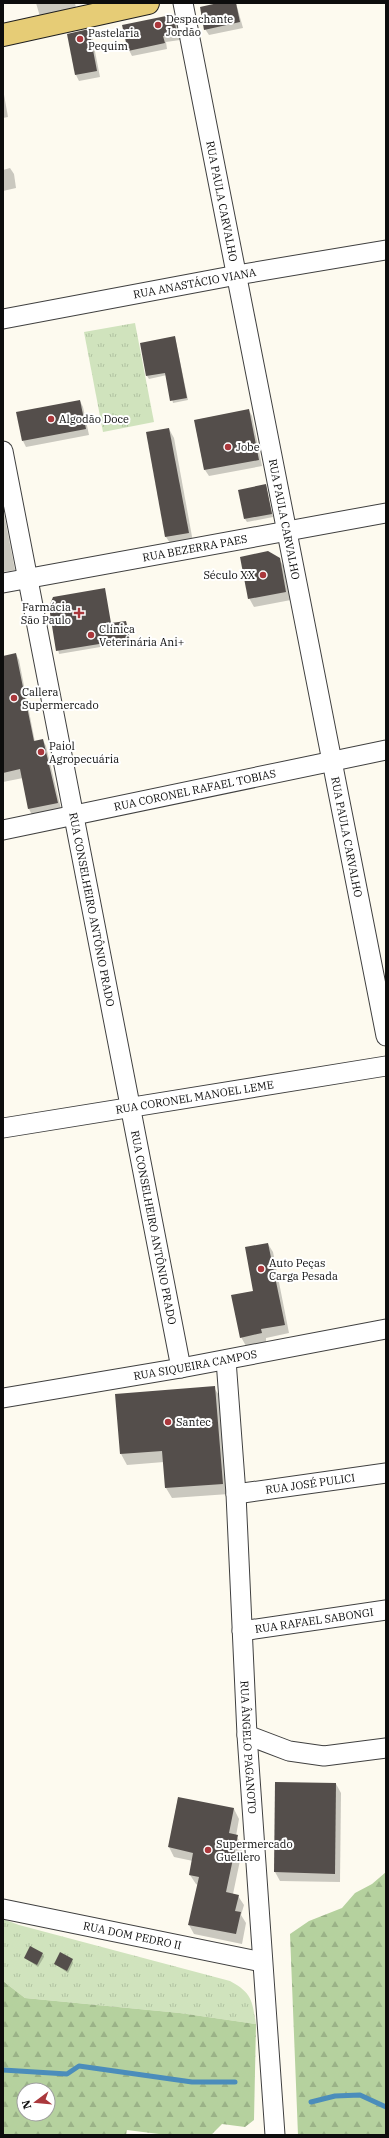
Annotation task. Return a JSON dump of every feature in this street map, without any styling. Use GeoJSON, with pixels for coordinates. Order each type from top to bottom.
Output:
{"type":"FeatureCollection","features":[{"type":"Feature","properties":{"kind":"main road"},"geometry":{"type":"LineString","coordinates":[[3,35],[148,3]]}},
{"type":"Feature","properties":{"kind":"street","name":"RUA PAULA CARVALHO"},"geometry":{"type":"LineString","coordinates":[[183,3],[287,532],[330,761],[386,1036]]}},
{"type":"Feature","properties":{"kind":"street","name":"RUA ANASTÁCIO VIANA"},"geometry":{"type":"LineString","coordinates":[[3,319],[237,275],[386,250]]}},
{"type":"Feature","properties":{"kind":"street","name":"RUA CONSELHEIRO ANTÔNIO PRADO"},"geometry":{"type":"LineString","coordinates":[[3,451],[26,578],[181,1368]]}},
{"type":"Feature","properties":{"kind":"street","name":"RUA BEZERRA PAES"},"geometry":{"type":"LineString","coordinates":[[3,583],[386,513]]}},
{"type":"Feature","properties":{"kind":"street","name":"RUA CORONEL RAFAEL TOBIAS"},"geometry":{"type":"LineString","coordinates":[[3,830],[386,750]]}},
{"type":"Feature","properties":{"kind":"street","name":"RUA CORONEL MANOEL LEME"},"geometry":{"type":"LineString","coordinates":[[3,1128],[130,1106],[386,1066]]}},
{"type":"Feature","properties":{"kind":"street","name":"RUA SIQUEIRA CAMPOS"},"geometry":{"type":"LineString","coordinates":[[3,1398],[226,1360],[386,1329]]}},
{"type":"Feature","properties":{"kind":"street","name":"RUA ÂNGELO PAGANOTO"},"geometry":{"type":"LineString","coordinates":[[226,1360],[236,1494],[247,1735],[275,2135]]}},
{"type":"Feature","properties":{"kind":"street","name":"RUA JOSÉ PULICI"},"geometry":{"type":"LineString","coordinates":[[236,1494],[386,1473]]}},
{"type":"Feature","properties":{"kind":"street","name":"RUA RAFAEL SABONGI"},"geometry":{"type":"LineString","coordinates":[[242,1631],[386,1610]]}},
{"type":"Feature","properties":{"kind":"street"},"geometry":{"type":"LineString","coordinates":[[247,1735],[289,1751],[324,1756],[370,1752],[386,1748]]}},
{"type":"Feature","properties":{"kind":"street","name":"RUA DOM PEDRO II"},"geometry":{"type":"LineString","coordinates":[[3,1908],[262,1962]]}},
{"type":"Feature","properties":{"kind":"green space"},"geometry":{"type":"Polygon","coordinates":[[[135,323],[154,422],[103,432],[84,332],[135,323]]]}},
{"type":"Feature","properties":{"kind":"green space"},"geometry":{"type":"Polygon","coordinates":[[[386,1872],[386,2135],[298,2135],[290,1934],[309,1921],[342,1908],[355,1893],[372,1884],[386,1872]]]}},
{"type":"Feature","properties":{"kind":"green space"},"geometry":{"type":"Polygon","coordinates":[[[3,1919],[19,1925],[230,1981],[243,1989],[250,1998],[256,2024],[180,2013],[25,1998],[3,1981],[3,1919]]]}},
{"type":"Feature","properties":{"kind":"green space"},"geometry":{"type":"Polygon","coordinates":[[[3,1981],[25,1998],[180,2013],[256,2024],[254,2120],[245,2127],[222,2124],[211,2135],[167,2135],[127,2130],[126,2135],[3,2135],[3,1981]]]}},
{"type":"Feature","properties":{"kind":"building"},"geometry":{"type":"Polygon","coordinates":[[[218,3],[236,3],[240,22],[204,30],[200,7],[218,3]]]}},
{"type":"Feature","properties":{"kind":"building"},"geometry":{"type":"Polygon","coordinates":[[[166,16],[174,18],[177,34],[163,36],[165,43],[128,51],[122,25],[166,16]]]}},
{"type":"Feature","properties":{"kind":"building"},"geometry":{"type":"Polygon","coordinates":[[[89,29],[97,71],[75,75],[67,34],[89,29]]]}},
{"type":"Feature","properties":{"kind":"building"},"geometry":{"type":"Polygon","coordinates":[[[175,336],[187,398],[170,401],[165,373],[146,376],[140,343],[175,336]]]}},
{"type":"Feature","properties":{"kind":"building","name":"Algodão Doce"},"geometry":{"type":"Polygon","coordinates":[[[80,400],[86,429],[22,441],[16,412],[80,400]]]}},
{"type":"Feature","properties":{"kind":"building","name":"Jobe"},"geometry":{"type":"Polygon","coordinates":[[[249,409],[259,460],[204,470],[194,420],[249,409]]]}},
{"type":"Feature","properties":{"kind":"building"},"geometry":{"type":"Polygon","coordinates":[[[169,428],[189,533],[165,537],[146,432],[169,428]]]}},
{"type":"Feature","properties":{"kind":"building"},"geometry":{"type":"Polygon","coordinates":[[[266,484],[272,514],[244,519],[238,490],[266,484]]]}},
{"type":"Feature","properties":{"kind":"building","name":"Século XX"},"geometry":{"type":"Polygon","coordinates":[[[268,551],[280,558],[286,592],[248,599],[240,557],[268,551]]]}},
{"type":"Feature","properties":{"kind":"building"},"geometry":{"type":"Polygon","coordinates":[[[105,588],[111,623],[126,621],[130,639],[56,651],[49,607],[53,597],[105,588]]]}},
{"type":"Feature","properties":{"kind":"building"},"geometry":{"type":"Polygon","coordinates":[[[16,653],[34,741],[43,739],[58,803],[28,809],[20,769],[3,773],[3,656],[16,653]]]}},
{"type":"Feature","properties":{"kind":"building","name":"Auto Peças Carga Pesada"},"geometry":{"type":"Polygon","coordinates":[[[268,1243],[285,1325],[261,1329],[262,1333],[240,1338],[231,1295],[253,1291],[245,1247],[268,1243]]]}},
{"type":"Feature","properties":{"kind":"building","name":"Santec"},"geometry":{"type":"Polygon","coordinates":[[[215,1386],[223,1484],[165,1488],[162,1451],[120,1454],[115,1394],[215,1386]]]}},
{"type":"Feature","properties":{"kind":"building"},"geometry":{"type":"Polygon","coordinates":[[[275,1782],[336,1783],[335,1874],[274,1872],[275,1782]]]}},
{"type":"Feature","properties":{"kind":"building"},"geometry":{"type":"Polygon","coordinates":[[[178,1797],[234,1808],[229,1833],[238,1835],[226,1892],[239,1895],[235,1911],[241,1912],[236,1934],[188,1925],[199,1877],[189,1875],[193,1853],[168,1847],[178,1797]]]}},
{"type":"Feature","properties":{"kind":"building"},"geometry":{"type":"Polygon","coordinates":[[[30,1946],[43,1953],[37,1965],[24,1958],[30,1946]]]}},
{"type":"Feature","properties":{"kind":"building"},"geometry":{"type":"Polygon","coordinates":[[[60,1952],[73,1959],[67,1971],[54,1964],[60,1952]]]}},
{"type":"Feature","properties":{"kind":"waterway"},"geometry":{"type":"LineString","coordinates":[[3,2070],[67,2074],[79,2066],[192,2082],[235,2082]]}},
{"type":"Feature","properties":{"kind":"waterway"},"geometry":{"type":"LineString","coordinates":[[311,2102],[335,2096],[360,2095],[386,2107]]}},
{"type":"Feature","properties":{"kind":"place","name":"Despachante Jordão"},"geometry":{"type":"Point","coordinates":[158,25]}},
{"type":"Feature","properties":{"kind":"place","name":"Pastelaria Pequim"},"geometry":{"type":"Point","coordinates":[80,39]}},
{"type":"Feature","properties":{"kind":"place","name":"Algodão Doce"},"geometry":{"type":"Point","coordinates":[51,419]}},
{"type":"Feature","properties":{"kind":"place","name":"Jobe"},"geometry":{"type":"Point","coordinates":[228,447]}},
{"type":"Feature","properties":{"kind":"place","name":"Século XX"},"geometry":{"type":"Point","coordinates":[263,575]}},
{"type":"Feature","properties":{"kind":"place","name":"Farmácia São Paulo"},"geometry":{"type":"Point","coordinates":[79,613]}},
{"type":"Feature","properties":{"kind":"place","name":"Clínica Veterinária Ani+"},"geometry":{"type":"Point","coordinates":[91,635]}},
{"type":"Feature","properties":{"kind":"place","name":"Callera Supermercado"},"geometry":{"type":"Point","coordinates":[14,698]}},
{"type":"Feature","properties":{"kind":"place","name":"Paiol Agropecuária"},"geometry":{"type":"Point","coordinates":[41,752]}},
{"type":"Feature","properties":{"kind":"place","name":"Auto Peças Carga Pesada"},"geometry":{"type":"Point","coordinates":[261,1269]}},
{"type":"Feature","properties":{"kind":"place","name":"Santec"},"geometry":{"type":"Point","coordinates":[168,1422]}},
{"type":"Feature","properties":{"kind":"place","name":"Supermercado Guellero"},"geometry":{"type":"Point","coordinates":[208,1850]}}]}
